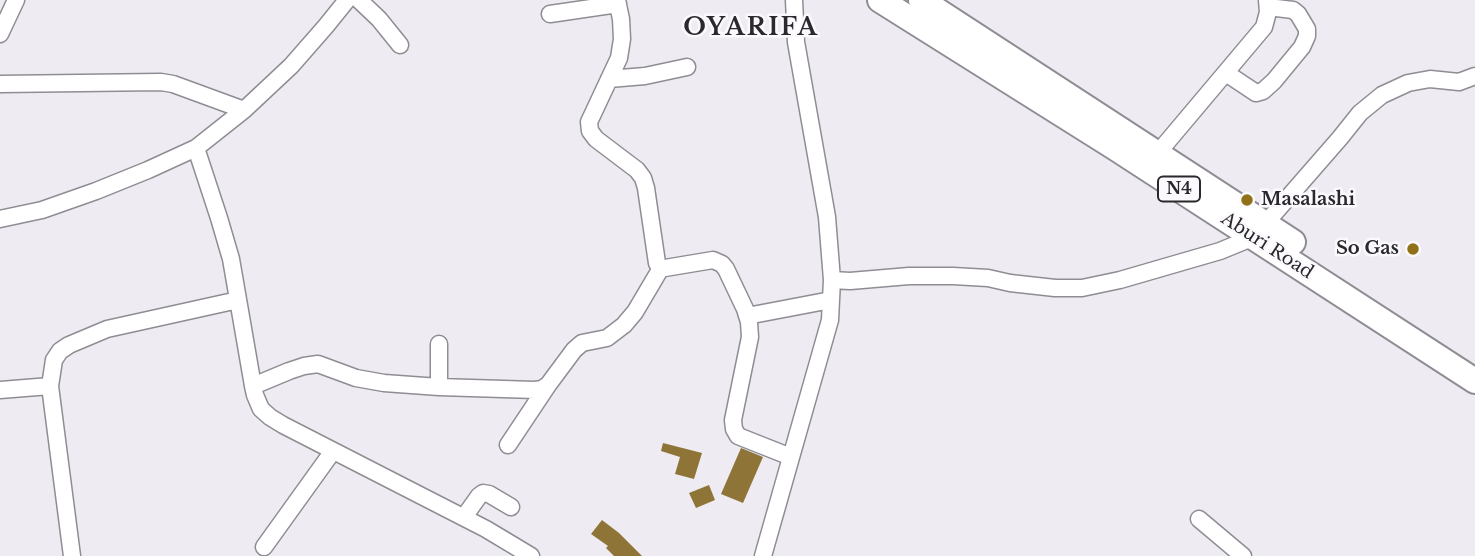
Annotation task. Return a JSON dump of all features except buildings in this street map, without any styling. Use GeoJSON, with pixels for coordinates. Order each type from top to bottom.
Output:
{"type":"FeatureCollection","features":[{"type":"Feature","properties":{"kind":"highway","name":"Aburi Road"},"geometry":{"type":"LineString","coordinates":[[921,0],[946,9],[1157,154],[1259,231],[1475,381]]}},
{"type":"Feature","properties":{"kind":"highway","name":"Aburi Road"},"geometry":{"type":"LineString","coordinates":[[889,1],[1114,147],[1475,362]]}},
{"type":"Feature","properties":{"kind":"street"},"geometry":{"type":"LineString","coordinates":[[0,34],[16,0]]}},
{"type":"Feature","properties":{"kind":"street"},"geometry":{"type":"LineString","coordinates":[[0,219],[42,210],[96,191],[195,148],[244,110],[291,66],[347,0]]}},
{"type":"Feature","properties":{"kind":"street"},"geometry":{"type":"LineString","coordinates":[[359,0],[400,45]]}},
{"type":"Feature","properties":{"kind":"street"},"geometry":{"type":"LineString","coordinates":[[763,556],[830,320],[832,280],[827,218],[796,42],[794,0]]}},
{"type":"Feature","properties":{"kind":"street"},"geometry":{"type":"LineString","coordinates":[[550,14],[617,2],[622,39],[618,58],[589,122],[590,131],[643,178],[657,263],[661,268]]}},
{"type":"Feature","properties":{"kind":"street"},"geometry":{"type":"LineString","coordinates":[[1157,154],[1264,27],[1267,3],[1293,9],[1298,14],[1307,29],[1307,36],[1302,47],[1263,92],[1256,93],[1226,73]]}},
{"type":"Feature","properties":{"kind":"street"},"geometry":{"type":"LineString","coordinates":[[609,79],[645,76],[687,67]]}},
{"type":"Feature","properties":{"kind":"street"},"geometry":{"type":"LineString","coordinates":[[832,280],[953,276],[988,278],[1055,288],[1082,288],[1120,280],[1220,251],[1259,231],[1360,113],[1382,95],[1408,83],[1430,79],[1459,82],[1475,76]]}},
{"type":"Feature","properties":{"kind":"street"},"geometry":{"type":"LineString","coordinates":[[0,85],[161,82],[244,110]]}},
{"type":"Feature","properties":{"kind":"street"},"geometry":{"type":"LineString","coordinates":[[195,148],[231,259],[253,386],[261,409],[270,417],[464,517],[531,556]]}},
{"type":"Feature","properties":{"kind":"street"},"geometry":{"type":"LineString","coordinates":[[661,268],[713,260],[726,269],[750,322],[750,337],[733,420],[734,429],[738,436],[791,457]]}},
{"type":"Feature","properties":{"kind":"street"},"geometry":{"type":"LineString","coordinates":[[508,445],[574,349],[582,344],[607,338],[624,325],[635,312],[661,268]]}},
{"type":"Feature","properties":{"kind":"street"},"geometry":{"type":"LineString","coordinates":[[72,556],[50,386],[54,360],[60,351],[69,345],[107,329],[238,300]]}},
{"type":"Feature","properties":{"kind":"street"},"geometry":{"type":"LineString","coordinates":[[747,316],[831,300]]}},
{"type":"Feature","properties":{"kind":"street"},"geometry":{"type":"LineString","coordinates":[[439,344],[439,387]]}},
{"type":"Feature","properties":{"kind":"street"},"geometry":{"type":"LineString","coordinates":[[253,386],[289,371],[318,364],[356,378],[384,383],[535,390],[548,385]]}},
{"type":"Feature","properties":{"kind":"street"},"geometry":{"type":"LineString","coordinates":[[0,390],[50,386]]}},
{"type":"Feature","properties":{"kind":"street"},"geometry":{"type":"LineString","coordinates":[[264,547],[333,451]]}},
{"type":"Feature","properties":{"kind":"street"},"geometry":{"type":"LineString","coordinates":[[464,517],[483,494],[489,494],[510,507]]}},
{"type":"Feature","properties":{"kind":"street"},"geometry":{"type":"LineString","coordinates":[[1199,519],[1243,556]]}},
{"type":"Feature","properties":{"kind":"place","name":"Masalashi"},"geometry":{"type":"Point","coordinates":[1247,200]}},
{"type":"Feature","properties":{"kind":"place","name":"So Gas"},"geometry":{"type":"Point","coordinates":[1413,249]}},
{"type":"Feature","properties":{"kind":"district","name":"OYARIFA"},"geometry":{"type":"Point","coordinates":[751,28]}}]}
